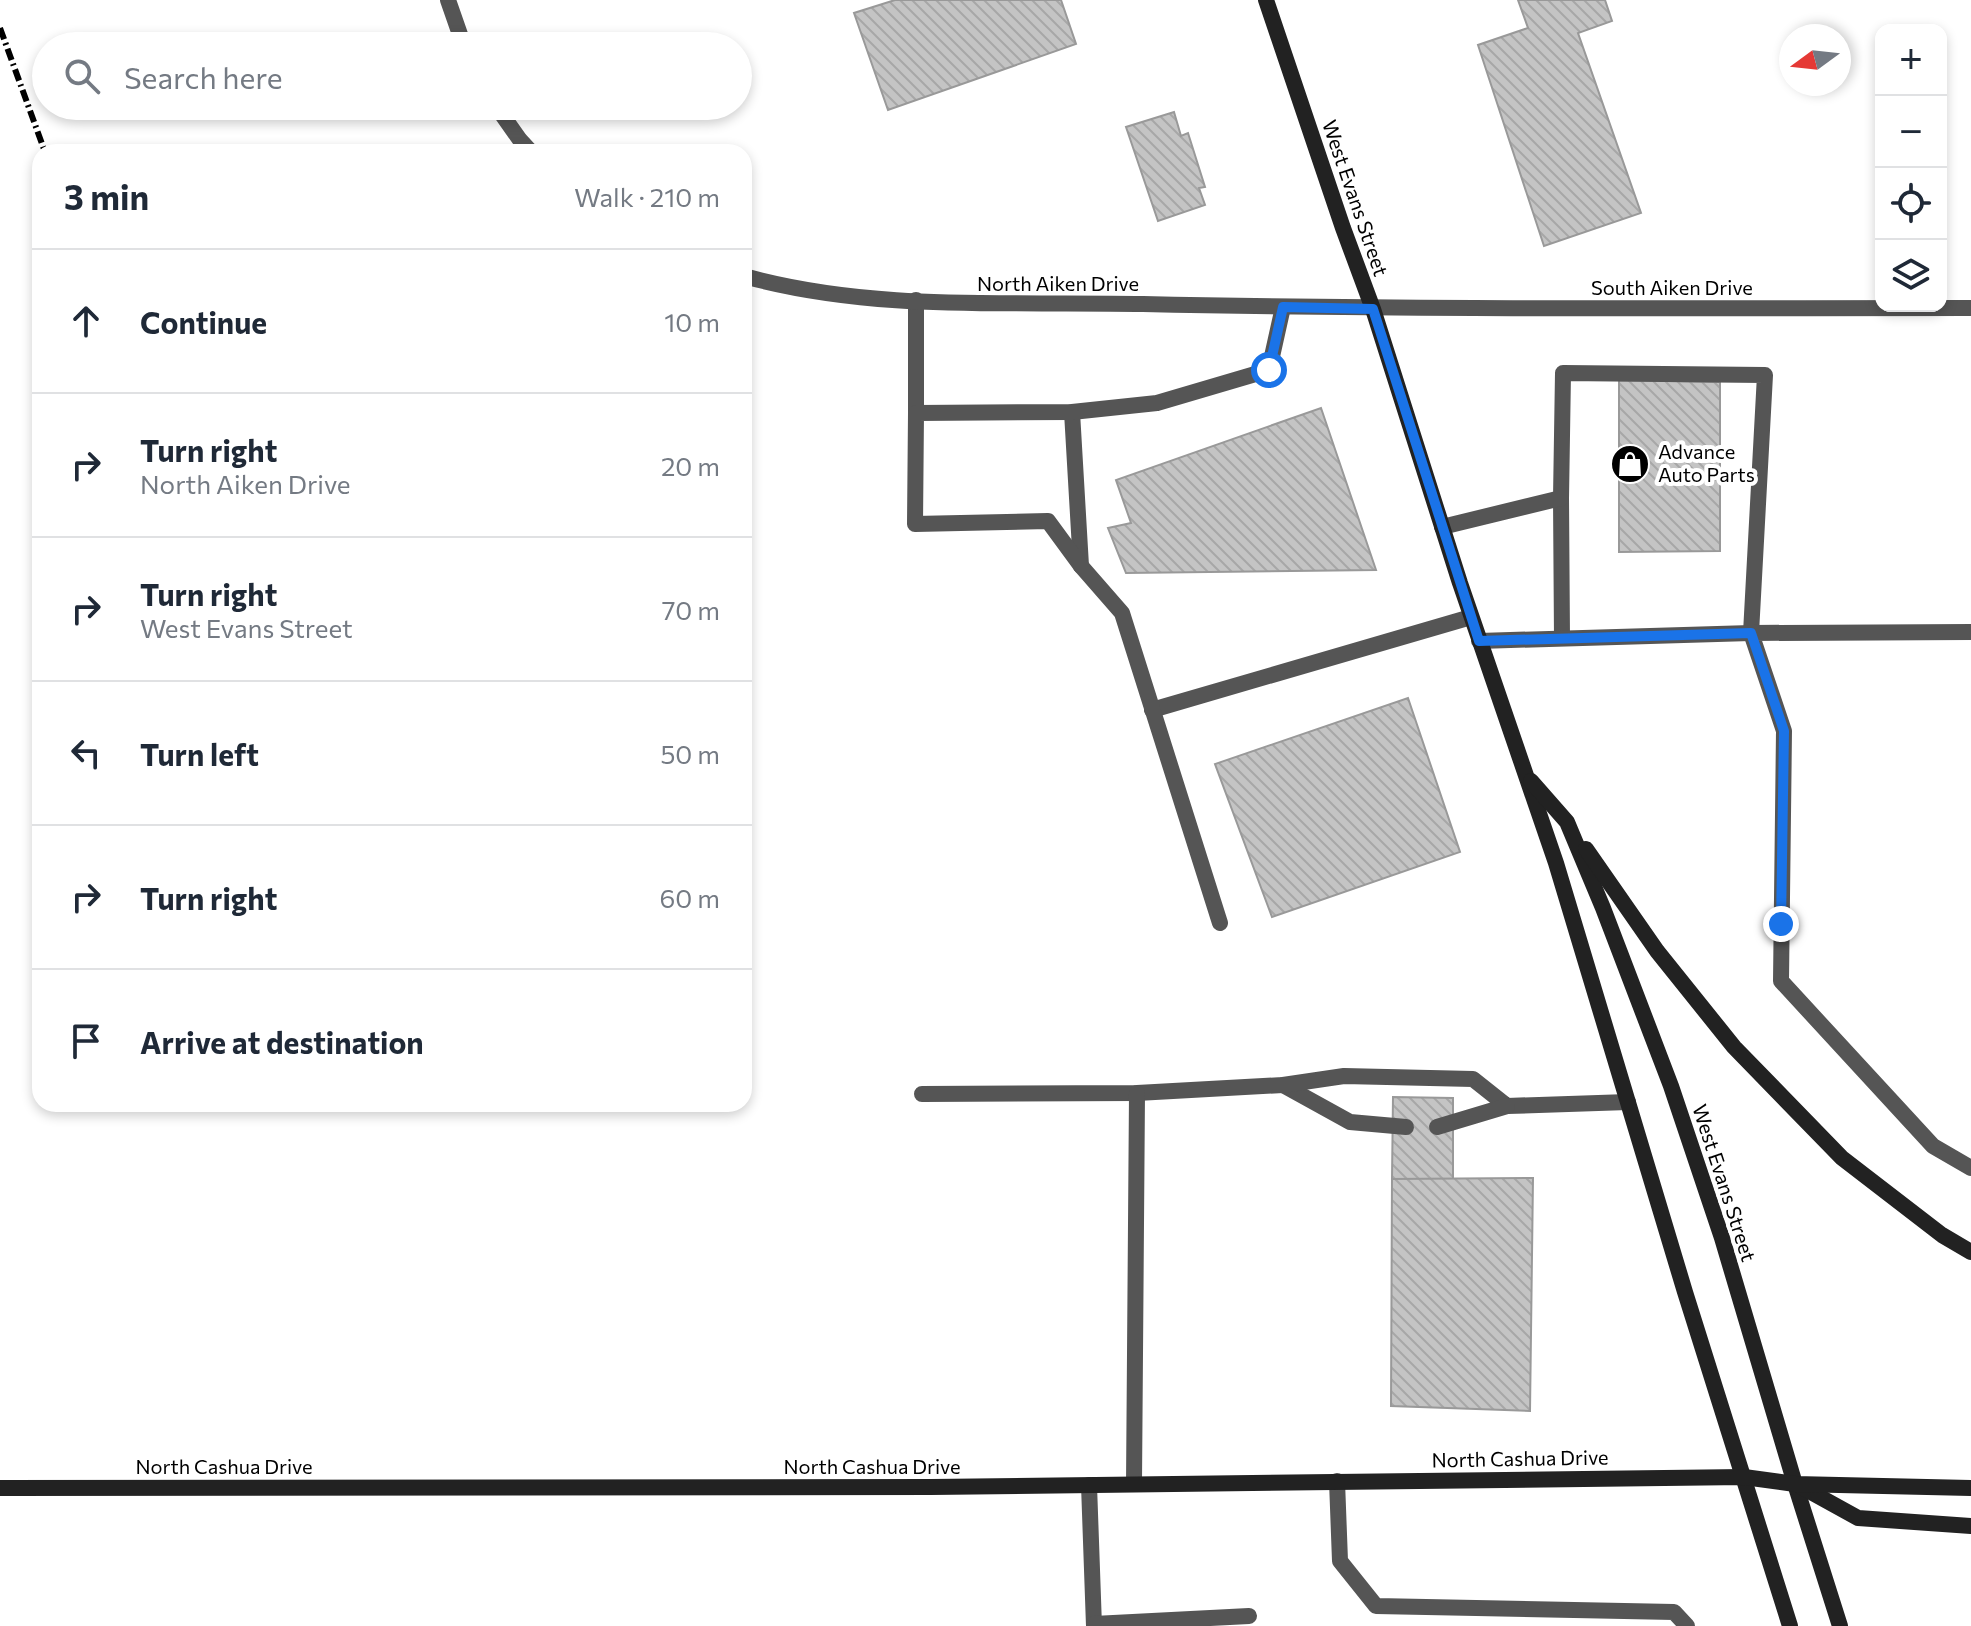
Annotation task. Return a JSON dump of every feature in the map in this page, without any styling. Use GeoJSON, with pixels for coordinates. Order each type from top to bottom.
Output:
{"type":"FeatureCollection","features":[{"type":"Feature","properties":{"kind":"main road","name":"West Evans Street"},"geometry":{"type":"LineString","coordinates":[[1266,0],[1373,309],[1471,617],[1556,863],[1685,1292],[1790,1626]]}},
{"type":"Feature","properties":{"kind":"main road","name":"West Evans Street"},"geometry":{"type":"LineString","coordinates":[[1525,773],[1567,822],[1671,1086],[1722,1238],[1840,1626]]}},
{"type":"Feature","properties":{"kind":"main road"},"geometry":{"type":"LineString","coordinates":[[1567,822],[1657,951],[1734,1047],[1842,1158],[1942,1235],[1971,1252]]}},
{"type":"Feature","properties":{"kind":"main road","name":"North Cashua Drive"},"geometry":{"type":"LineString","coordinates":[[0,1488],[1089,1485],[1744,1477],[1795,1484]]}},
{"type":"Feature","properties":{"kind":"main road"},"geometry":{"type":"LineString","coordinates":[[1795,1484],[1971,1488]]}},
{"type":"Feature","properties":{"kind":"main road"},"geometry":{"type":"LineString","coordinates":[[1795,1484],[1858,1518],[1971,1526]]}},
{"type":"Feature","properties":{"kind":"street"},"geometry":{"type":"LineString","coordinates":[[448,0],[459,32]]}},
{"type":"Feature","properties":{"kind":"street"},"geometry":{"type":"LineString","coordinates":[[506,120],[524,144]]}},
{"type":"Feature","properties":{"kind":"street","name":"North Aiken Drive"},"geometry":{"type":"LineString","coordinates":[[752,278],[834,294],[972,304],[1373,309]]}},
{"type":"Feature","properties":{"kind":"street"},"geometry":{"type":"LineString","coordinates":[[916,300],[915,524],[1048,521],[1081,566],[1122,613],[1220,923]]}},
{"type":"Feature","properties":{"kind":"street"},"geometry":{"type":"LineString","coordinates":[[916,413],[1072,412],[1157,403],[1269,370],[1283,307]]}},
{"type":"Feature","properties":{"kind":"street","name":"South Aiken Drive"},"geometry":{"type":"LineString","coordinates":[[1373,309],[1971,308]]}},
{"type":"Feature","properties":{"kind":"street"},"geometry":{"type":"LineString","coordinates":[[1562,638],[1563,373],[1765,375],[1751,633],[1784,731],[1781,981],[1933,1146],[1971,1168]]}},
{"type":"Feature","properties":{"kind":"street"},"geometry":{"type":"LineString","coordinates":[[1072,412],[1081,566]]}},
{"type":"Feature","properties":{"kind":"street"},"geometry":{"type":"LineString","coordinates":[[1442,527],[1561,498]]}},
{"type":"Feature","properties":{"kind":"street"},"geometry":{"type":"LineString","coordinates":[[1152,710],[1471,617]]}},
{"type":"Feature","properties":{"kind":"street"},"geometry":{"type":"LineString","coordinates":[[1479,641],[1751,633],[1971,632]]}},
{"type":"Feature","properties":{"kind":"street"},"geometry":{"type":"LineString","coordinates":[[922,1094],[1137,1093],[1283,1085],[1344,1076],[1473,1079],[1507,1106]]}},
{"type":"Feature","properties":{"kind":"street"},"geometry":{"type":"LineString","coordinates":[[1283,1085],[1350,1122],[1406,1127]]}},
{"type":"Feature","properties":{"kind":"street"},"geometry":{"type":"LineString","coordinates":[[1134,1484],[1137,1093]]}},
{"type":"Feature","properties":{"kind":"street"},"geometry":{"type":"LineString","coordinates":[[1437,1127],[1507,1106],[1628,1102]]}},
{"type":"Feature","properties":{"kind":"street"},"geometry":{"type":"LineString","coordinates":[[1337,1481],[1340,1561],[1376,1606],[1674,1612],[1687,1626]]}},
{"type":"Feature","properties":{"kind":"street"},"geometry":{"type":"LineString","coordinates":[[1089,1485],[1094,1625],[1249,1616]]}},
{"type":"Feature","properties":{"kind":"building"},"geometry":{"type":"Polygon","coordinates":[[[895,0],[1061,0],[1076,44],[888,110],[854,13],[895,0]]]}},
{"type":"Feature","properties":{"kind":"building"},"geometry":{"type":"Polygon","coordinates":[[[1518,0],[1605,0],[1612,21],[1578,33],[1641,213],[1544,246],[1478,45],[1528,28],[1518,0]]]}},
{"type":"Feature","properties":{"kind":"building"},"geometry":{"type":"Polygon","coordinates":[[[1174,112],[1181,136],[1188,133],[1205,187],[1199,188],[1205,205],[1158,221],[1126,127],[1174,112]]]}},
{"type":"Feature","properties":{"kind":"building"},"geometry":{"type":"Polygon","coordinates":[[[1619,380],[1720,382],[1720,551],[1619,552],[1619,380]]]}},
{"type":"Feature","properties":{"kind":"building"},"geometry":{"type":"Polygon","coordinates":[[[1321,408],[1376,570],[1126,573],[1108,528],[1131,523],[1116,480],[1321,408]]]}},
{"type":"Feature","properties":{"kind":"building"},"geometry":{"type":"Polygon","coordinates":[[[1408,698],[1460,852],[1272,917],[1215,764],[1408,698]]]}},
{"type":"Feature","properties":{"kind":"building"},"geometry":{"type":"Polygon","coordinates":[[[1393,1097],[1453,1098],[1453,1179],[1392,1179],[1393,1097]]]}},
{"type":"Feature","properties":{"kind":"building"},"geometry":{"type":"Polygon","coordinates":[[[1533,1178],[1530,1411],[1391,1406],[1392,1179],[1533,1178]]]}},
{"type":"Feature","properties":{"kind":"railway"},"geometry":{"type":"LineString","coordinates":[[0,28],[32,116]]}},
{"type":"Feature","properties":{"kind":"railway"},"geometry":{"type":"LineString","coordinates":[[33,120],[42,144]]}},
{"type":"Feature","properties":{"kind":"place","name":"Advance Auto Parts"},"geometry":{"type":"Point","coordinates":[1630,464]}},
{"type":"Feature","properties":{"kind":"route"},"geometry":{"type":"LineString","coordinates":[[1269,370],[1283,307],[1373,309],[1479,641],[1751,633],[1784,731],[1781,924]]}}]}
